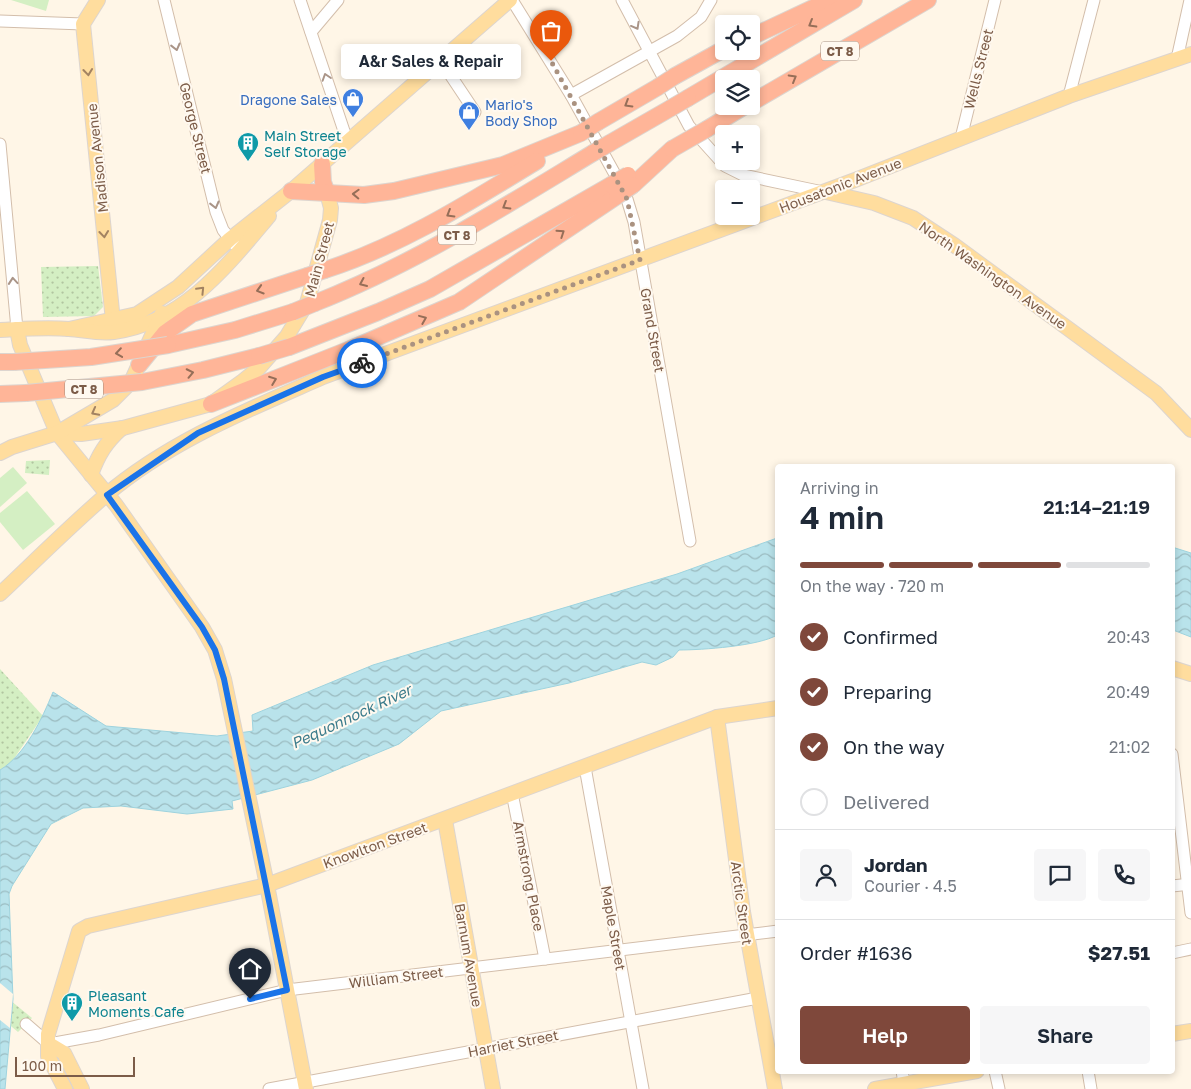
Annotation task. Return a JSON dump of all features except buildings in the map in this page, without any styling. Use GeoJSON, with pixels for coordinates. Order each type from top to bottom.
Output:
{"type":"FeatureCollection","features":[{"type":"Feature","properties":{"kind":"highway"},"geometry":{"type":"LineString","coordinates":[[760,33],[830,0]]}},
{"type":"Feature","properties":{"kind":"highway","name":"CT 8"},"geometry":{"type":"LineString","coordinates":[[7,362],[91,357],[168,345],[235,330],[293,312],[373,279],[426,253],[854,0]]}},
{"type":"Feature","properties":{"kind":"highway","name":"CT 8"},"geometry":{"type":"LineString","coordinates":[[760,98],[928,0]]}},
{"type":"Feature","properties":{"kind":"highway"},"geometry":{"type":"LineString","coordinates":[[139,365],[165,333],[192,314],[371,254],[413,235],[658,86],[715,55]]}},
{"type":"Feature","properties":{"kind":"highway"},"geometry":{"type":"LineString","coordinates":[[211,404],[339,354],[452,306],[486,286],[672,149],[730,115]]}},
{"type":"Feature","properties":{"kind":"highway"},"geometry":{"type":"LineString","coordinates":[[291,191],[374,194],[438,181],[514,162],[581,133]]}},
{"type":"Feature","properties":{"kind":"highway"},"geometry":{"type":"LineString","coordinates":[[322,164],[323,182],[327,193]]}},
{"type":"Feature","properties":{"kind":"highway","name":"CT 8"},"geometry":{"type":"LineString","coordinates":[[0,394],[142,382],[203,370],[259,356],[378,312],[430,289],[614,190]]}},
{"type":"Feature","properties":{"kind":"main road"},"geometry":{"type":"LineString","coordinates":[[83,24],[98,0]]}},
{"type":"Feature","properties":{"kind":"main road","name":"Main Street"},"geometry":{"type":"LineString","coordinates":[[113,327],[137,314],[178,287],[230,239],[291,191],[347,140],[511,0]]}},
{"type":"Feature","properties":{"kind":"main road","name":"Madison Avenue"},"geometry":{"type":"LineString","coordinates":[[83,24],[113,327]]}},
{"type":"Feature","properties":{"kind":"main road","name":"Housatonic Avenue"},"geometry":{"type":"LineString","coordinates":[[0,594],[107,495],[198,433],[249,409],[323,377],[824,192],[1070,96],[1191,54]]}},
{"type":"Feature","properties":{"kind":"main road","name":"Main Street"},"geometry":{"type":"LineString","coordinates":[[113,327],[136,327],[176,310],[195,297],[240,250],[291,191]]}},
{"type":"Feature","properties":{"kind":"main road","name":"North Washington Avenue"},"geometry":{"type":"LineString","coordinates":[[824,192],[874,203],[913,218],[954,245],[1156,393],[1191,430]]}},
{"type":"Feature","properties":{"kind":"main road","name":"Main Street"},"geometry":{"type":"LineString","coordinates":[[57,433],[80,434],[123,428],[211,404],[259,368],[287,336],[307,303],[330,220],[331,208],[327,193]]}},
{"type":"Feature","properties":{"kind":"main road","name":"Main Street"},"geometry":{"type":"LineString","coordinates":[[0,453],[12,447],[57,433],[113,400],[131,382],[161,316],[178,287]]}},
{"type":"Feature","properties":{"kind":"main road"},"geometry":{"type":"LineString","coordinates":[[0,330],[113,327]]}},
{"type":"Feature","properties":{"kind":"main road"},"geometry":{"type":"LineString","coordinates":[[17,329],[20,345],[57,433],[107,495],[211,642],[224,679],[235,728],[305,1085]]}},
{"type":"Feature","properties":{"kind":"main road","name":"Main Street"},"geometry":{"type":"LineString","coordinates":[[92,475],[98,455],[110,438],[123,428]]}},
{"type":"Feature","properties":{"kind":"main road"},"geometry":{"type":"LineString","coordinates":[[1175,669],[1191,674]]}},
{"type":"Feature","properties":{"kind":"main road","name":"Knowlton Street"},"geometry":{"type":"LineString","coordinates":[[49,1044],[50,1024],[80,931],[88,926],[267,886],[401,834],[445,820],[512,793],[717,717],[775,708]]}},
{"type":"Feature","properties":{"kind":"main road","name":"Arctic Street"},"geometry":{"type":"LineString","coordinates":[[717,717],[746,934],[775,1089]]}},
{"type":"Feature","properties":{"kind":"main road","name":"Barnum Avenue"},"geometry":{"type":"LineString","coordinates":[[445,820],[493,1089]]}},
{"type":"Feature","properties":{"kind":"main road"},"geometry":{"type":"LineString","coordinates":[[1175,1034],[1191,1031]]}},
{"type":"Feature","properties":{"kind":"main road"},"geometry":{"type":"LineString","coordinates":[[65,1089],[48,1056],[49,1044],[64,1053],[82,1089]]}},
{"type":"Feature","properties":{"kind":"main road"},"geometry":{"type":"LineString","coordinates":[[875,1089],[904,1081],[955,1074]]}},
{"type":"Feature","properties":{"kind":"street","name":"George Street"},"geometry":{"type":"LineString","coordinates":[[164,0],[216,212],[222,230],[240,250]]}},
{"type":"Feature","properties":{"kind":"street"},"geometry":{"type":"LineString","coordinates":[[300,0],[347,140]]}},
{"type":"Feature","properties":{"kind":"street"},"geometry":{"type":"LineString","coordinates":[[311,32],[338,0]]}},
{"type":"Feature","properties":{"kind":"street","name":"Grand Street"},"geometry":{"type":"LineString","coordinates":[[511,0],[571,95],[627,199],[640,260],[690,541]]}},
{"type":"Feature","properties":{"kind":"street","name":"North Washington Avenue"},"geometry":{"type":"LineString","coordinates":[[622,0],[689,126],[725,166],[744,175],[824,192]]}},
{"type":"Feature","properties":{"kind":"street"},"geometry":{"type":"LineString","coordinates":[[571,95],[677,36],[701,17],[711,0]]}},
{"type":"Feature","properties":{"kind":"street","name":"Wells Street"},"geometry":{"type":"LineString","coordinates":[[961,138],[995,0]]}},
{"type":"Feature","properties":{"kind":"street"},"geometry":{"type":"LineString","coordinates":[[1070,96],[1094,0]]}},
{"type":"Feature","properties":{"kind":"street"},"geometry":{"type":"LineString","coordinates":[[1177,59],[1190,0]]}},
{"type":"Feature","properties":{"kind":"street"},"geometry":{"type":"LineString","coordinates":[[0,21],[83,24]]}},
{"type":"Feature","properties":{"kind":"street"},"geometry":{"type":"LineString","coordinates":[[441,61],[475,112]]}},
{"type":"Feature","properties":{"kind":"street"},"geometry":{"type":"LineString","coordinates":[[0,144],[17,329]]}},
{"type":"Feature","properties":{"kind":"street","name":"Maple Street"},"geometry":{"type":"LineString","coordinates":[[585,767],[643,1089]]}},
{"type":"Feature","properties":{"kind":"street"},"geometry":{"type":"LineString","coordinates":[[1175,786],[1190,882],[1191,913]]}},
{"type":"Feature","properties":{"kind":"street","name":"Armstrong Place"},"geometry":{"type":"LineString","coordinates":[[512,793],[545,959]]}},
{"type":"Feature","properties":{"kind":"street"},"geometry":{"type":"LineString","coordinates":[[1175,885],[1190,882]]}},
{"type":"Feature","properties":{"kind":"street","name":"William Street"},"geometry":{"type":"LineString","coordinates":[[49,1044],[99,1035],[287,990],[775,931]]}},
{"type":"Feature","properties":{"kind":"street"},"geometry":{"type":"LineString","coordinates":[[1175,952],[1191,949]]}},
{"type":"Feature","properties":{"kind":"street","name":"Harriet Street"},"geometry":{"type":"LineString","coordinates":[[269,1089],[305,1085],[631,1020],[758,998]]}},
{"type":"Feature","properties":{"kind":"street"},"geometry":{"type":"LineString","coordinates":[[26,1024],[49,1044]]}},
{"type":"Feature","properties":{"kind":"street"},"geometry":{"type":"LineString","coordinates":[[996,1074],[998,1089]]}},
{"type":"Feature","properties":{"kind":"street"},"geometry":{"type":"LineString","coordinates":[[1088,1074],[1091,1089]]}},
{"type":"Feature","properties":{"kind":"green space"},"geometry":{"type":"Polygon","coordinates":[[[11,0],[49,0],[46,11],[11,0]]]}},
{"type":"Feature","properties":{"kind":"green space"},"geometry":{"type":"Polygon","coordinates":[[[98,266],[103,307],[94,316],[43,317],[41,267],[98,266]]]}},
{"type":"Feature","properties":{"kind":"green space"},"geometry":{"type":"Polygon","coordinates":[[[50,460],[49,475],[25,473],[26,461],[50,460]]]}},
{"type":"Feature","properties":{"kind":"green space"},"geometry":{"type":"Polygon","coordinates":[[[13,467],[27,483],[0,507],[0,478],[13,467]]]}},
{"type":"Feature","properties":{"kind":"green space"},"geometry":{"type":"Polygon","coordinates":[[[27,491],[55,524],[23,550],[0,522],[0,513],[27,491]]]}},
{"type":"Feature","properties":{"kind":"green space"},"geometry":{"type":"Polygon","coordinates":[[[0,669],[43,716],[11,763],[0,770],[0,669]]]}},
{"type":"Feature","properties":{"kind":"green space"},"geometry":{"type":"Polygon","coordinates":[[[0,992],[32,1018],[18,1032],[0,1017],[0,992]]]}},
{"type":"Feature","properties":{"kind":"water","name":"Pequonnock River"},"geometry":{"type":"Polygon","coordinates":[[[775,539],[775,636],[757,642],[730,647],[679,650],[673,657],[656,665],[642,662],[569,683],[441,711],[399,744],[312,780],[232,801],[233,809],[187,814],[121,806],[83,808],[51,824],[12,886],[9,894],[13,999],[5,1089],[0,1089],[0,770],[17,755],[32,736],[53,692],[106,726],[217,736],[253,731],[252,715],[373,665],[677,574],[775,539]]]}},
{"type":"Feature","properties":{"kind":"water"},"geometry":{"type":"Polygon","coordinates":[[[1175,548],[1191,553],[1191,637],[1175,631],[1175,548]]]}},
{"type":"Feature","properties":{"kind":"pier"},"geometry":{"type":"Polygon","coordinates":[[[0,983],[13,994],[10,1028],[0,1020],[0,983]]]}},
{"type":"Feature","properties":{"kind":"way so far"},"geometry":{"type":"LineString","coordinates":[[362,363],[640,260],[634,222],[627,199],[599,145],[551,61]]}},
{"type":"Feature","properties":{"kind":"place","name":"A&r Sales & Repair"},"geometry":{"type":"Point","coordinates":[551,61]}},
{"type":"Feature","properties":{"kind":"place","name":"Dragone Sales"},"geometry":{"type":"Point","coordinates":[353,118]}},
{"type":"Feature","properties":{"kind":"place","name":"Mario's Body Shop"},"geometry":{"type":"Point","coordinates":[469,131]}},
{"type":"Feature","properties":{"kind":"place","name":"Main Street Self Storage"},"geometry":{"type":"Point","coordinates":[248,162]}},
{"type":"Feature","properties":{"kind":"place","name":"Pleasant Moments Cafe"},"geometry":{"type":"Point","coordinates":[72,1022]}},
{"type":"Feature","properties":{"kind":"route"},"geometry":{"type":"LineString","coordinates":[[250,999],[287,990],[224,679],[215,650],[202,627],[107,495],[198,433],[323,377],[362,363]]}}]}
